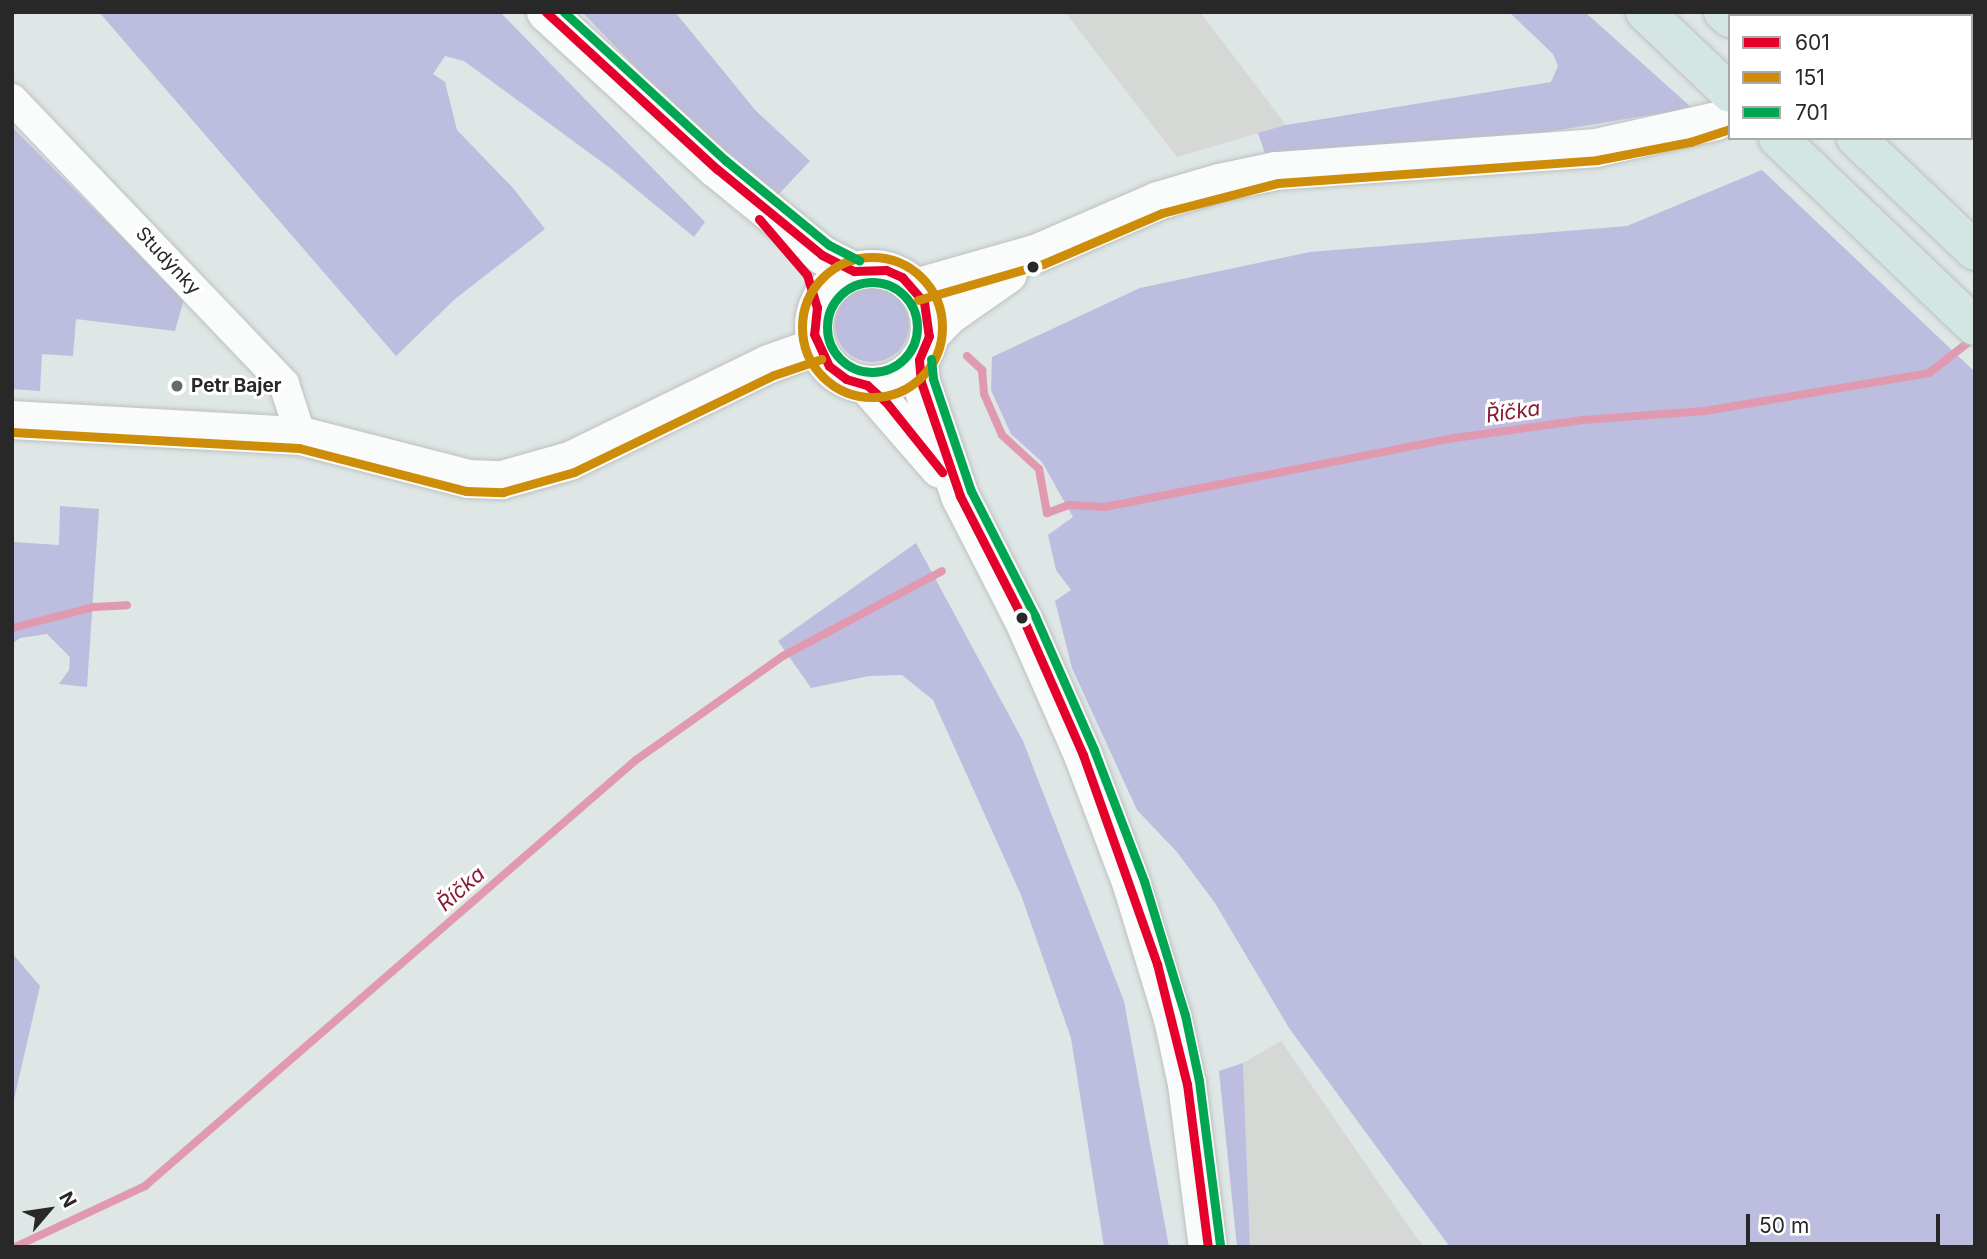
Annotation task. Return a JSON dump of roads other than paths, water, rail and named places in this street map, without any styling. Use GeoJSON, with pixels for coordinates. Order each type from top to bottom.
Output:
{"type":"FeatureCollection","features":[{"type":"Feature","properties":{"kind":"highway"},"geometry":{"type":"LineString","coordinates":[[1648,15],[1724,107]]}},
{"type":"Feature","properties":{"kind":"highway"},"geometry":{"type":"LineString","coordinates":[[1780,140],[1975,326]]}},
{"type":"Feature","properties":{"kind":"highway"},"geometry":{"type":"LineString","coordinates":[[1858,140],[1975,251]]}},
{"type":"Feature","properties":{"kind":"main road"},"geometry":{"type":"LineString","coordinates":[[545,12],[717,169],[822,255],[854,271]]}},
{"type":"Feature","properties":{"kind":"main road"},"geometry":{"type":"LineString","coordinates":[[915,288],[1038,253],[1158,201],[1276,171],[1596,148],[1724,107]]}},
{"type":"Feature","properties":{"kind":"main road"},"geometry":{"type":"LineString","coordinates":[[717,169],[807,275],[817,307],[817,347],[829,366],[846,379],[867,385],[901,419],[960,496]]}},
{"type":"Feature","properties":{"kind":"main road"},"geometry":{"type":"LineString","coordinates":[[867,385],[905,375],[948,316],[1038,253]]}},
{"type":"Feature","properties":{"kind":"main road"},"geometry":{"type":"LineString","coordinates":[[817,307],[838,279],[854,271],[886,270],[915,288],[930,319],[921,382],[960,496],[1030,634],[1083,755],[1132,885],[1170,1008],[1187,1084],[1208,1247]]}},
{"type":"Feature","properties":{"kind":"main road"},"geometry":{"type":"LineString","coordinates":[[12,419],[301,436],[469,480],[502,480],[570,461],[769,363],[817,347]]}},
{"type":"Feature","properties":{"kind":"street","name":"Studýnky"},"geometry":{"type":"LineString","coordinates":[[12,99],[284,384],[301,436]]}},
{"type":"Feature","properties":{"kind":"waterway","name":"Říčka"},"geometry":{"type":"LineString","coordinates":[[967,356],[982,370],[984,394],[1002,435],[1039,469],[1047,513],[1069,505],[1105,507],[1455,438],[1583,420],[1705,411],[1929,373],[1974,338]]}},
{"type":"Feature","properties":{"kind":"waterway","name":"Říčka"},"geometry":{"type":"LineString","coordinates":[[15,1247],[145,1186],[636,760],[783,656],[942,571]]}},
{"type":"Feature","properties":{"kind":"waterway"},"geometry":{"type":"LineString","coordinates":[[12,628],[94,607],[127,605]]}},
{"type":"Feature","properties":{"kind":"place","name":"Petr Bajer"},"geometry":{"type":"Point","coordinates":[177,386]}}]}
